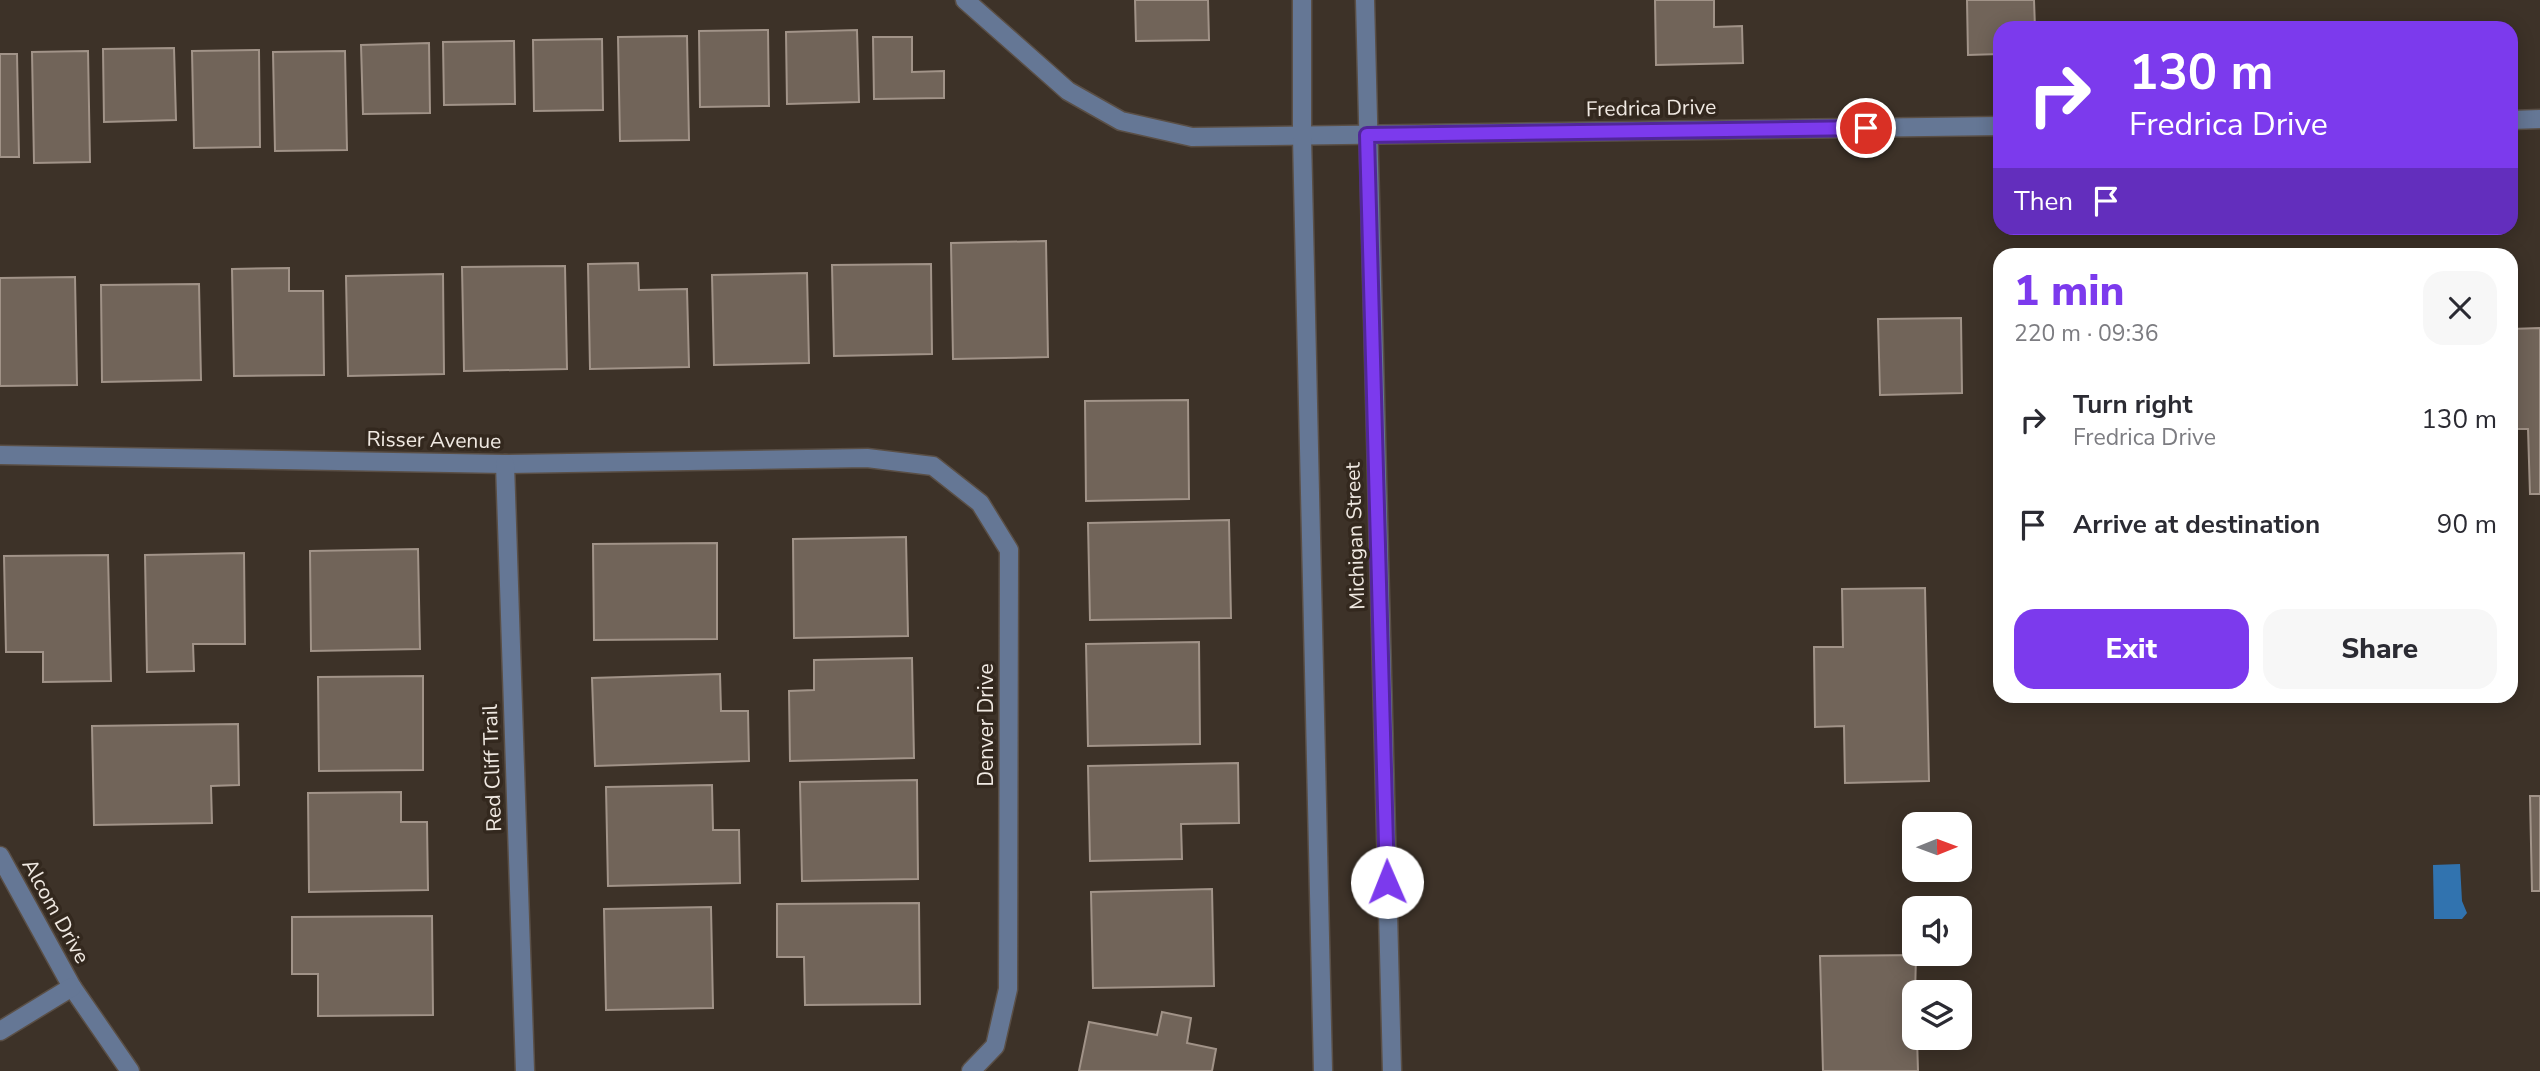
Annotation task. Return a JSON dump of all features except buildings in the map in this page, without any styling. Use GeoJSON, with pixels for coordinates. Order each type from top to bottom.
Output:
{"type":"FeatureCollection","features":[{"type":"Feature","properties":{"kind":"street","name":"Fredrica Drive"},"geometry":{"type":"LineString","coordinates":[[965,0],[1068,91],[1121,121],[1192,137],[1993,127]]}},
{"type":"Feature","properties":{"kind":"street","name":"Michigan Street"},"geometry":{"type":"LineString","coordinates":[[1302,0],[1302,137],[1323,1071]]}},
{"type":"Feature","properties":{"kind":"street","name":"Michigan Street"},"geometry":{"type":"LineString","coordinates":[[1365,0],[1392,1071]]}},
{"type":"Feature","properties":{"kind":"street"},"geometry":{"type":"LineString","coordinates":[[2518,120],[2540,120]]}},
{"type":"Feature","properties":{"kind":"street","name":"Risser Avenue"},"geometry":{"type":"LineString","coordinates":[[0,455],[505,464],[867,458]]}},
{"type":"Feature","properties":{"kind":"street","name":"Denver Drive"},"geometry":{"type":"LineString","coordinates":[[867,458],[933,466],[980,503],[1009,550],[1008,989],[995,1046],[971,1071]]}},
{"type":"Feature","properties":{"kind":"street","name":"Red Cliff Trail"},"geometry":{"type":"LineString","coordinates":[[505,464],[525,1071]]}},
{"type":"Feature","properties":{"kind":"street","name":"Alcom Drive"},"geometry":{"type":"LineString","coordinates":[[0,856],[72,987],[130,1071]]}},
{"type":"Feature","properties":{"kind":"street"},"geometry":{"type":"LineString","coordinates":[[0,1031],[72,987]]}},
{"type":"Feature","properties":{"kind":"water"},"geometry":{"type":"Polygon","coordinates":[[[2460,864],[2462,901],[2467,913],[2462,919],[2434,919],[2433,865],[2460,864]]]}},
{"type":"Feature","properties":{"kind":"route"},"geometry":{"type":"LineString","coordinates":[[1387,882],[1367,135],[1866,128]]}}]}
